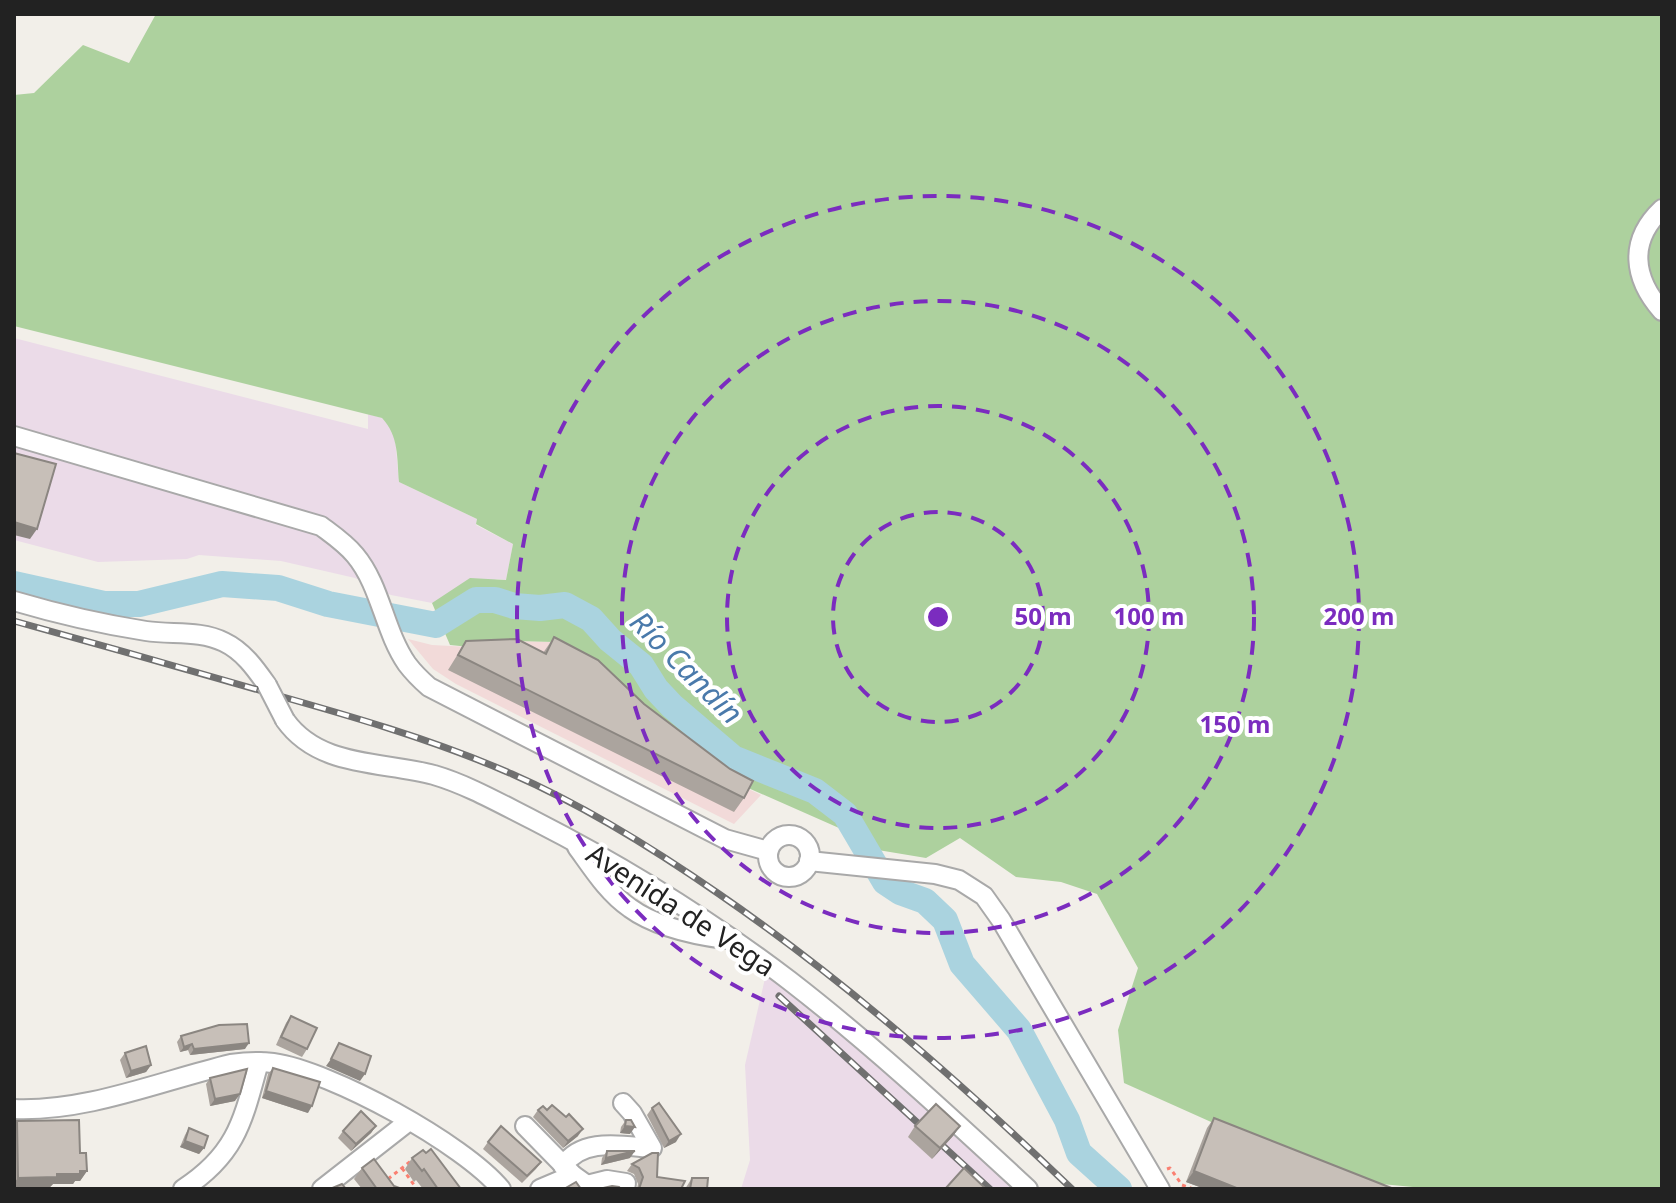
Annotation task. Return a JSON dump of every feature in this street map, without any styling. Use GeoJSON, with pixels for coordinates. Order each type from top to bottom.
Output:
{"type":"FeatureCollection","features":[{"type":"Feature","properties":{"kind":"street"},"geometry":{"type":"LineString","coordinates":[[1662,209],[1643,233],[1639,267],[1642,283],[1662,311]]}},
{"type":"Feature","properties":{"kind":"street"},"geometry":{"type":"LineString","coordinates":[[14,436],[321,526],[356,556],[368,576],[400,651],[429,687],[725,839],[768,851]]}},
{"type":"Feature","properties":{"kind":"street","name":"Avenida de Vega"},"geometry":{"type":"LineString","coordinates":[[14,601],[103,624],[150,632],[207,636],[225,642],[241,653],[267,685],[285,720],[304,741],[347,760],[444,779],[494,800],[658,891],[788,980],[876,1051],[1028,1189]]}},
{"type":"Feature","properties":{"kind":"street"},"geometry":{"type":"LineString","coordinates":[[782,836],[797,836],[808,847],[809,861],[807,868],[797,876],[784,877],[772,870],[768,851],[771,844],[782,836]]}},
{"type":"Feature","properties":{"kind":"street"},"geometry":{"type":"LineString","coordinates":[[573,842],[604,884],[631,909],[664,924],[732,940]]}},
{"type":"Feature","properties":{"kind":"street"},"geometry":{"type":"LineString","coordinates":[[809,861],[959,880],[984,896],[1160,1189]]}},
{"type":"Feature","properties":{"kind":"street"},"geometry":{"type":"LineString","coordinates":[[183,1189],[212,1169],[224,1154],[244,1116],[259,1062]]}},
{"type":"Feature","properties":{"kind":"street"},"geometry":{"type":"LineString","coordinates":[[14,1109],[83,1103],[231,1064],[259,1062],[294,1067],[357,1092],[409,1121],[472,1163],[501,1189]]}},
{"type":"Feature","properties":{"kind":"street"},"geometry":{"type":"LineString","coordinates":[[577,1179],[579,1150],[600,1146],[652,1148],[623,1103]]}},
{"type":"Feature","properties":{"kind":"street"},"geometry":{"type":"LineString","coordinates":[[331,1186],[409,1121]]}},
{"type":"Feature","properties":{"kind":"street"},"geometry":{"type":"LineString","coordinates":[[525,1126],[577,1179]]}},
{"type":"Feature","properties":{"kind":"street"},"geometry":{"type":"LineString","coordinates":[[369,1153],[395,1174]]}},
{"type":"Feature","properties":{"kind":"street"},"geometry":{"type":"LineString","coordinates":[[549,1187],[577,1179],[626,1183],[625,1189]]}},
{"type":"Feature","properties":{"kind":"path"},"geometry":{"type":"LineString","coordinates":[[417,1189],[395,1174],[421,1152]]}},
{"type":"Feature","properties":{"kind":"shaded area"},"geometry":{"type":"Polygon","coordinates":[[[14,338],[368,429],[368,414],[382,418],[392,428],[395,437],[399,482],[477,519],[476,525],[513,544],[506,580],[497,579],[432,603],[391,595],[355,578],[281,561],[199,555],[187,559],[98,562],[14,540],[14,338]]]}},
{"type":"Feature","properties":{"kind":"shaded area"},"geometry":{"type":"Polygon","coordinates":[[[408,639],[432,645],[470,647],[516,641],[554,642],[730,780],[761,795],[734,824],[456,684],[433,669],[408,639]]]}},
{"type":"Feature","properties":{"kind":"shaded area"},"geometry":{"type":"Polygon","coordinates":[[[766,974],[871,1057],[1016,1189],[741,1189],[750,1160],[745,1065],[766,974]]]}},
{"type":"Feature","properties":{"kind":"green space"},"geometry":{"type":"Polygon","coordinates":[[[156,14],[1662,14],[1662,1189],[1434,1189],[1371,1183],[1229,1130],[1124,1083],[1118,1030],[1138,968],[1097,894],[1061,882],[1016,877],[960,838],[926,858],[878,850],[839,828],[730,780],[554,642],[516,641],[470,647],[450,645],[432,603],[470,578],[506,580],[513,544],[476,524],[477,519],[399,482],[392,432],[382,418],[14,326],[14,95],[34,93],[83,45],[129,63],[156,14]]]}},
{"type":"Feature","properties":{"kind":"building"},"geometry":{"type":"Polygon","coordinates":[[[14,453],[56,464],[37,529],[14,522],[14,453]]]}},
{"type":"Feature","properties":{"kind":"building"},"geometry":{"type":"Polygon","coordinates":[[[554,637],[598,660],[644,704],[730,769],[753,781],[744,798],[458,655],[466,641],[517,639],[546,654],[554,637]]]}},
{"type":"Feature","properties":{"kind":"building"},"geometry":{"type":"Polygon","coordinates":[[[291,1016],[317,1028],[307,1049],[281,1037],[291,1016]]]}},
{"type":"Feature","properties":{"kind":"building"},"geometry":{"type":"Polygon","coordinates":[[[247,1024],[249,1043],[194,1049],[192,1044],[184,1047],[181,1036],[219,1025],[247,1024]]]}},
{"type":"Feature","properties":{"kind":"building"},"geometry":{"type":"Polygon","coordinates":[[[339,1043],[371,1056],[365,1074],[331,1059],[339,1043]]]}},
{"type":"Feature","properties":{"kind":"building"},"geometry":{"type":"Polygon","coordinates":[[[146,1046],[151,1065],[131,1071],[125,1053],[146,1046]]]}},
{"type":"Feature","properties":{"kind":"building"},"geometry":{"type":"Polygon","coordinates":[[[273,1068],[320,1082],[312,1106],[266,1091],[273,1068]]]}},
{"type":"Feature","properties":{"kind":"building"},"geometry":{"type":"Polygon","coordinates":[[[247,1069],[240,1094],[215,1099],[210,1078],[247,1069]]]}},
{"type":"Feature","properties":{"kind":"building"},"geometry":{"type":"Polygon","coordinates":[[[659,1103],[681,1134],[669,1141],[652,1108],[659,1103]]]}},
{"type":"Feature","properties":{"kind":"building"},"geometry":{"type":"Polygon","coordinates":[[[936,1104],[960,1126],[940,1148],[915,1126],[936,1104]]]}},
{"type":"Feature","properties":{"kind":"building"},"geometry":{"type":"Polygon","coordinates":[[[552,1105],[566,1117],[569,1114],[583,1129],[568,1141],[538,1110],[543,1106],[547,1110],[552,1105]]]}},
{"type":"Feature","properties":{"kind":"building"},"geometry":{"type":"Polygon","coordinates":[[[361,1111],[376,1126],[356,1144],[343,1131],[361,1111]]]}},
{"type":"Feature","properties":{"kind":"building"},"geometry":{"type":"Polygon","coordinates":[[[1214,1118],[1394,1189],[1239,1189],[1194,1171],[1214,1118]]]}},
{"type":"Feature","properties":{"kind":"building"},"geometry":{"type":"Polygon","coordinates":[[[79,1120],[80,1153],[86,1153],[87,1171],[57,1174],[57,1177],[18,1178],[17,1121],[79,1120]]]}},
{"type":"Feature","properties":{"kind":"building"},"geometry":{"type":"Polygon","coordinates":[[[626,1120],[631,1120],[635,1127],[625,1126],[626,1120]]]}},
{"type":"Feature","properties":{"kind":"building"},"geometry":{"type":"Polygon","coordinates":[[[501,1126],[541,1162],[527,1176],[488,1142],[501,1126]]]}},
{"type":"Feature","properties":{"kind":"building"},"geometry":{"type":"Polygon","coordinates":[[[189,1128],[208,1136],[204,1148],[185,1141],[189,1128]]]}},
{"type":"Feature","properties":{"kind":"building"},"geometry":{"type":"Polygon","coordinates":[[[431,1149],[461,1189],[438,1189],[412,1158],[423,1150],[426,1153],[431,1149]]]}},
{"type":"Feature","properties":{"kind":"building"},"geometry":{"type":"Polygon","coordinates":[[[607,1151],[635,1151],[606,1158],[607,1151]]]}},
{"type":"Feature","properties":{"kind":"building"},"geometry":{"type":"Polygon","coordinates":[[[658,1153],[657,1177],[685,1181],[681,1189],[639,1189],[643,1177],[639,1168],[632,1164],[658,1153]]]}},
{"type":"Feature","properties":{"kind":"building"},"geometry":{"type":"Polygon","coordinates":[[[374,1159],[394,1186],[402,1189],[377,1189],[362,1168],[374,1159]]]}},
{"type":"Feature","properties":{"kind":"building"},"geometry":{"type":"Polygon","coordinates":[[[964,1168],[986,1189],[945,1189],[964,1168]]]}},
{"type":"Feature","properties":{"kind":"building"},"geometry":{"type":"Polygon","coordinates":[[[692,1178],[708,1178],[707,1189],[690,1189],[692,1178]]]}},
{"type":"Feature","properties":{"kind":"building"},"geometry":{"type":"Polygon","coordinates":[[[576,1182],[581,1189],[564,1189],[576,1182]]]}},
{"type":"Feature","properties":{"kind":"waterway","name":"Río Candín"},"geometry":{"type":"LineString","coordinates":[[14,584],[104,604],[139,604],[222,584],[278,588],[328,604],[436,625],[476,600],[540,608],[565,605],[591,619],[610,640],[641,665],[656,689],[672,706],[733,758],[815,791],[845,814],[885,882],[900,892],[925,901],[945,920],[962,964],[1019,1030],[1067,1120],[1079,1153],[1119,1189]]}},
{"type":"Feature","properties":{"kind":"railway"},"geometry":{"type":"LineString","coordinates":[[14,621],[389,728],[482,761],[566,800],[670,861],[812,962],[945,1072],[1072,1189]]}},
{"type":"Feature","properties":{"kind":"railway"},"geometry":{"type":"LineString","coordinates":[[779,996],[990,1189]]}}]}
